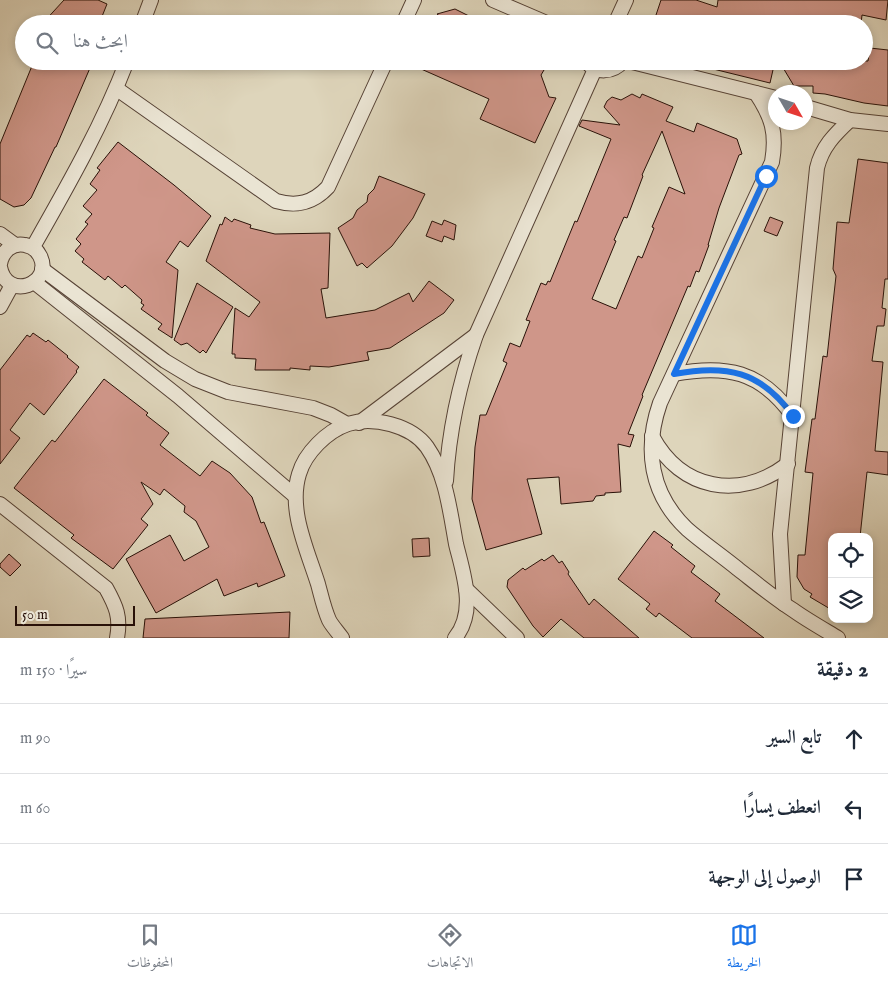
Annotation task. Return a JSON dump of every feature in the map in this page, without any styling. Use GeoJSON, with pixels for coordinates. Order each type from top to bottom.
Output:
{"type":"FeatureCollection","features":[{"type":"Feature","properties":{"kind":"street"},"geometry":{"type":"LineString","coordinates":[[145,15],[151,0]]}},
{"type":"Feature","properties":{"kind":"street"},"geometry":{"type":"LineString","coordinates":[[407,15],[414,0]]}},
{"type":"Feature","properties":{"kind":"street"},"geometry":{"type":"LineString","coordinates":[[493,0],[528,15]]}},
{"type":"Feature","properties":{"kind":"street"},"geometry":{"type":"LineString","coordinates":[[619,15],[626,0]]}},
{"type":"Feature","properties":{"kind":"street"},"geometry":{"type":"LineString","coordinates":[[33,247],[74,174],[123,70]]}},
{"type":"Feature","properties":{"kind":"street"},"geometry":{"type":"LineString","coordinates":[[116,89],[276,201],[299,205],[310,202],[320,196],[328,187],[382,70]]}},
{"type":"Feature","properties":{"kind":"street"},"geometry":{"type":"LineString","coordinates":[[445,490],[447,450],[453,411],[463,372],[476,335],[588,70]]}},
{"type":"Feature","properties":{"kind":"street"},"geometry":{"type":"LineString","coordinates":[[664,70],[768,96]]}},
{"type":"Feature","properties":{"kind":"street"},"geometry":{"type":"LineString","coordinates":[[756,93],[770,118],[774,132],[775,147],[772,162],[660,403],[654,418],[651,451],[656,480],[669,507],[678,519],[688,529],[784,604],[838,638]]}},
{"type":"Feature","properties":{"kind":"street"},"geometry":{"type":"LineString","coordinates":[[813,109],[850,120],[888,124]]}},
{"type":"Feature","properties":{"kind":"street"},"geometry":{"type":"LineString","coordinates":[[784,604],[780,534],[817,168],[819,158],[828,141],[850,120]]}},
{"type":"Feature","properties":{"kind":"street"},"geometry":{"type":"LineString","coordinates":[[0,234],[15,245]]}},
{"type":"Feature","properties":{"kind":"street"},"geometry":{"type":"LineString","coordinates":[[21,244],[33,247],[41,257],[41,274],[34,282],[27,286],[12,285],[4,277],[0,263],[6,251],[15,245],[21,244]]}},
{"type":"Feature","properties":{"kind":"street"},"geometry":{"type":"LineString","coordinates":[[42,269],[165,361],[195,379],[228,392],[313,408],[353,423],[393,424],[414,434],[426,445],[436,462],[445,490],[466,589],[465,617],[460,632],[455,638]]}},
{"type":"Feature","properties":{"kind":"street"},"geometry":{"type":"LineString","coordinates":[[34,282],[178,396],[295,496]]}},
{"type":"Feature","properties":{"kind":"street"},"geometry":{"type":"LineString","coordinates":[[0,307],[12,285]]}},
{"type":"Feature","properties":{"kind":"street"},"geometry":{"type":"LineString","coordinates":[[342,638],[329,619],[298,519],[295,496],[299,473],[310,452],[327,436],[353,423],[476,335]]}},
{"type":"Feature","properties":{"kind":"street"},"geometry":{"type":"LineString","coordinates":[[674,374],[704,369],[743,375],[767,387],[786,405],[793,416]]}},
{"type":"Feature","properties":{"kind":"street"},"geometry":{"type":"LineString","coordinates":[[651,435],[662,452],[676,467],[693,478],[712,484],[732,486],[752,483],[771,476],[788,464]]}},
{"type":"Feature","properties":{"kind":"street"},"geometry":{"type":"LineString","coordinates":[[0,504],[106,588],[116,606],[119,627],[117,638]]}},
{"type":"Feature","properties":{"kind":"street"},"geometry":{"type":"LineString","coordinates":[[466,589],[517,638]]}},
{"type":"Feature","properties":{"kind":"street"},"geometry":{"type":"LineString","coordinates":[[328,638],[329,619]]}},
{"type":"Feature","properties":{"kind":"building"},"geometry":{"type":"Polygon","coordinates":[[[64,0],[98,0],[107,4],[103,15],[50,15],[64,0]]]}},
{"type":"Feature","properties":{"kind":"building"},"geometry":{"type":"Polygon","coordinates":[[[661,0],[696,0],[717,7],[718,0],[888,0],[886,20],[873,17],[873,15],[656,15],[661,0]]]}},
{"type":"Feature","properties":{"kind":"building"},"geometry":{"type":"Polygon","coordinates":[[[455,9],[467,15],[438,15],[437,14],[455,9]]]}},
{"type":"Feature","properties":{"kind":"building"},"geometry":{"type":"Polygon","coordinates":[[[873,48],[888,50],[888,106],[813,93],[813,85],[793,85],[784,70],[873,70],[873,48]]]}},
{"type":"Feature","properties":{"kind":"building"},"geometry":{"type":"Polygon","coordinates":[[[30,70],[89,70],[56,147],[31,198],[24,205],[14,207],[0,199],[0,144],[30,70]]]}},
{"type":"Feature","properties":{"kind":"building"},"geometry":{"type":"Polygon","coordinates":[[[423,70],[544,70],[541,75],[549,97],[556,98],[535,143],[480,119],[489,99],[423,70]]]}},
{"type":"Feature","properties":{"kind":"building"},"geometry":{"type":"Polygon","coordinates":[[[717,70],[773,70],[770,83],[717,70]]]}},
{"type":"Feature","properties":{"kind":"building"},"geometry":{"type":"Polygon","coordinates":[[[632,94],[640,98],[642,94],[673,107],[666,121],[694,132],[697,123],[737,139],[742,154],[739,155],[719,208],[699,272],[696,271],[690,287],[688,286],[642,395],[628,434],[634,435],[630,447],[618,444],[621,492],[605,493],[605,495],[596,496],[593,501],[561,504],[559,477],[527,479],[542,534],[486,550],[472,499],[475,447],[480,415],[486,415],[507,363],[503,361],[510,343],[520,347],[530,321],[526,320],[541,283],[546,285],[548,281],[550,282],[611,139],[579,126],[582,120],[620,125],[604,107],[612,97],[621,100],[632,94]],[[662,131],[642,175],[627,218],[624,217],[614,240],[616,241],[592,299],[616,309],[638,256],[642,258],[654,228],[652,227],[669,187],[685,194],[662,131]]]}},
{"type":"Feature","properties":{"kind":"building"},"geometry":{"type":"Polygon","coordinates":[[[118,142],[211,216],[188,247],[180,241],[166,262],[178,270],[172,338],[158,329],[162,324],[141,309],[144,305],[141,303],[142,300],[125,285],[122,288],[108,276],[105,280],[82,262],[84,259],[75,251],[81,244],[76,239],[88,224],[85,222],[92,214],[83,206],[97,190],[90,184],[100,170],[97,168],[118,142]]]}},
{"type":"Feature","properties":{"kind":"building"},"geometry":{"type":"Polygon","coordinates":[[[858,159],[888,163],[888,279],[885,279],[882,308],[886,309],[884,326],[877,326],[872,361],[883,362],[875,451],[888,452],[888,475],[867,472],[860,533],[828,533],[828,608],[810,597],[812,594],[804,589],[797,577],[798,555],[805,555],[813,473],[805,472],[812,419],[815,419],[823,356],[827,357],[836,276],[833,269],[837,222],[849,223],[858,159]]]}},
{"type":"Feature","properties":{"kind":"building"},"geometry":{"type":"Polygon","coordinates":[[[379,176],[425,194],[413,218],[392,246],[367,268],[362,263],[357,266],[338,228],[353,218],[357,210],[367,202],[368,195],[374,189],[379,176]]]}},
{"type":"Feature","properties":{"kind":"building"},"geometry":{"type":"Polygon","coordinates":[[[225,217],[232,222],[234,219],[251,225],[250,228],[275,234],[330,233],[328,288],[321,289],[326,318],[375,310],[409,293],[413,302],[429,281],[454,300],[444,313],[390,348],[367,352],[369,360],[329,367],[310,366],[310,370],[290,368],[290,370],[255,370],[256,359],[235,358],[235,354],[232,354],[235,308],[249,317],[260,302],[206,261],[220,224],[222,225],[225,217]]]}},
{"type":"Feature","properties":{"kind":"building"},"geometry":{"type":"Polygon","coordinates":[[[770,217],[783,222],[777,236],[764,231],[770,217]]]}},
{"type":"Feature","properties":{"kind":"building"},"geometry":{"type":"Polygon","coordinates":[[[444,220],[456,225],[454,240],[444,236],[442,242],[426,236],[432,221],[442,225],[444,220]]]}},
{"type":"Feature","properties":{"kind":"building"},"geometry":{"type":"Polygon","coordinates":[[[197,283],[233,307],[206,353],[203,350],[200,353],[187,343],[181,345],[174,340],[197,283]]]}},
{"type":"Feature","properties":{"kind":"building"},"geometry":{"type":"Polygon","coordinates":[[[33,333],[46,342],[48,340],[79,367],[44,415],[30,403],[10,430],[20,438],[0,464],[0,370],[27,335],[30,337],[33,333]]]}},
{"type":"Feature","properties":{"kind":"building"},"geometry":{"type":"Polygon","coordinates":[[[104,379],[148,413],[146,415],[169,433],[160,445],[200,476],[212,461],[230,473],[252,497],[261,523],[264,522],[285,576],[258,587],[257,583],[224,596],[217,579],[156,613],[126,559],[170,535],[184,561],[209,547],[196,521],[184,512],[185,506],[164,489],[160,495],[141,482],[153,504],[141,519],[148,525],[113,569],[71,538],[74,535],[14,488],[52,440],[55,442],[104,379]]]}},
{"type":"Feature","properties":{"kind":"building"},"geometry":{"type":"Polygon","coordinates":[[[654,531],[673,545],[671,547],[695,566],[691,572],[720,594],[715,601],[764,638],[692,638],[659,613],[656,617],[646,609],[650,604],[618,579],[654,531]]]}},
{"type":"Feature","properties":{"kind":"building"},"geometry":{"type":"Polygon","coordinates":[[[429,538],[430,556],[413,557],[412,539],[429,538]]]}},
{"type":"Feature","properties":{"kind":"building"},"geometry":{"type":"Polygon","coordinates":[[[9,554],[21,565],[10,576],[0,567],[0,564],[9,554]]]}},
{"type":"Feature","properties":{"kind":"building"},"geometry":{"type":"Polygon","coordinates":[[[553,555],[559,563],[562,561],[569,572],[568,574],[589,605],[594,599],[639,638],[584,638],[561,619],[543,637],[533,626],[507,587],[508,580],[523,568],[525,570],[542,559],[544,561],[553,555]]]}},
{"type":"Feature","properties":{"kind":"building"},"geometry":{"type":"Polygon","coordinates":[[[290,612],[289,638],[143,638],[145,619],[290,612]]]}},
{"type":"Feature","properties":{"kind":"route"},"geometry":{"type":"LineString","coordinates":[[766,176],[674,374],[704,369],[730,371],[743,375],[767,387],[786,405],[793,416]]}}]}
